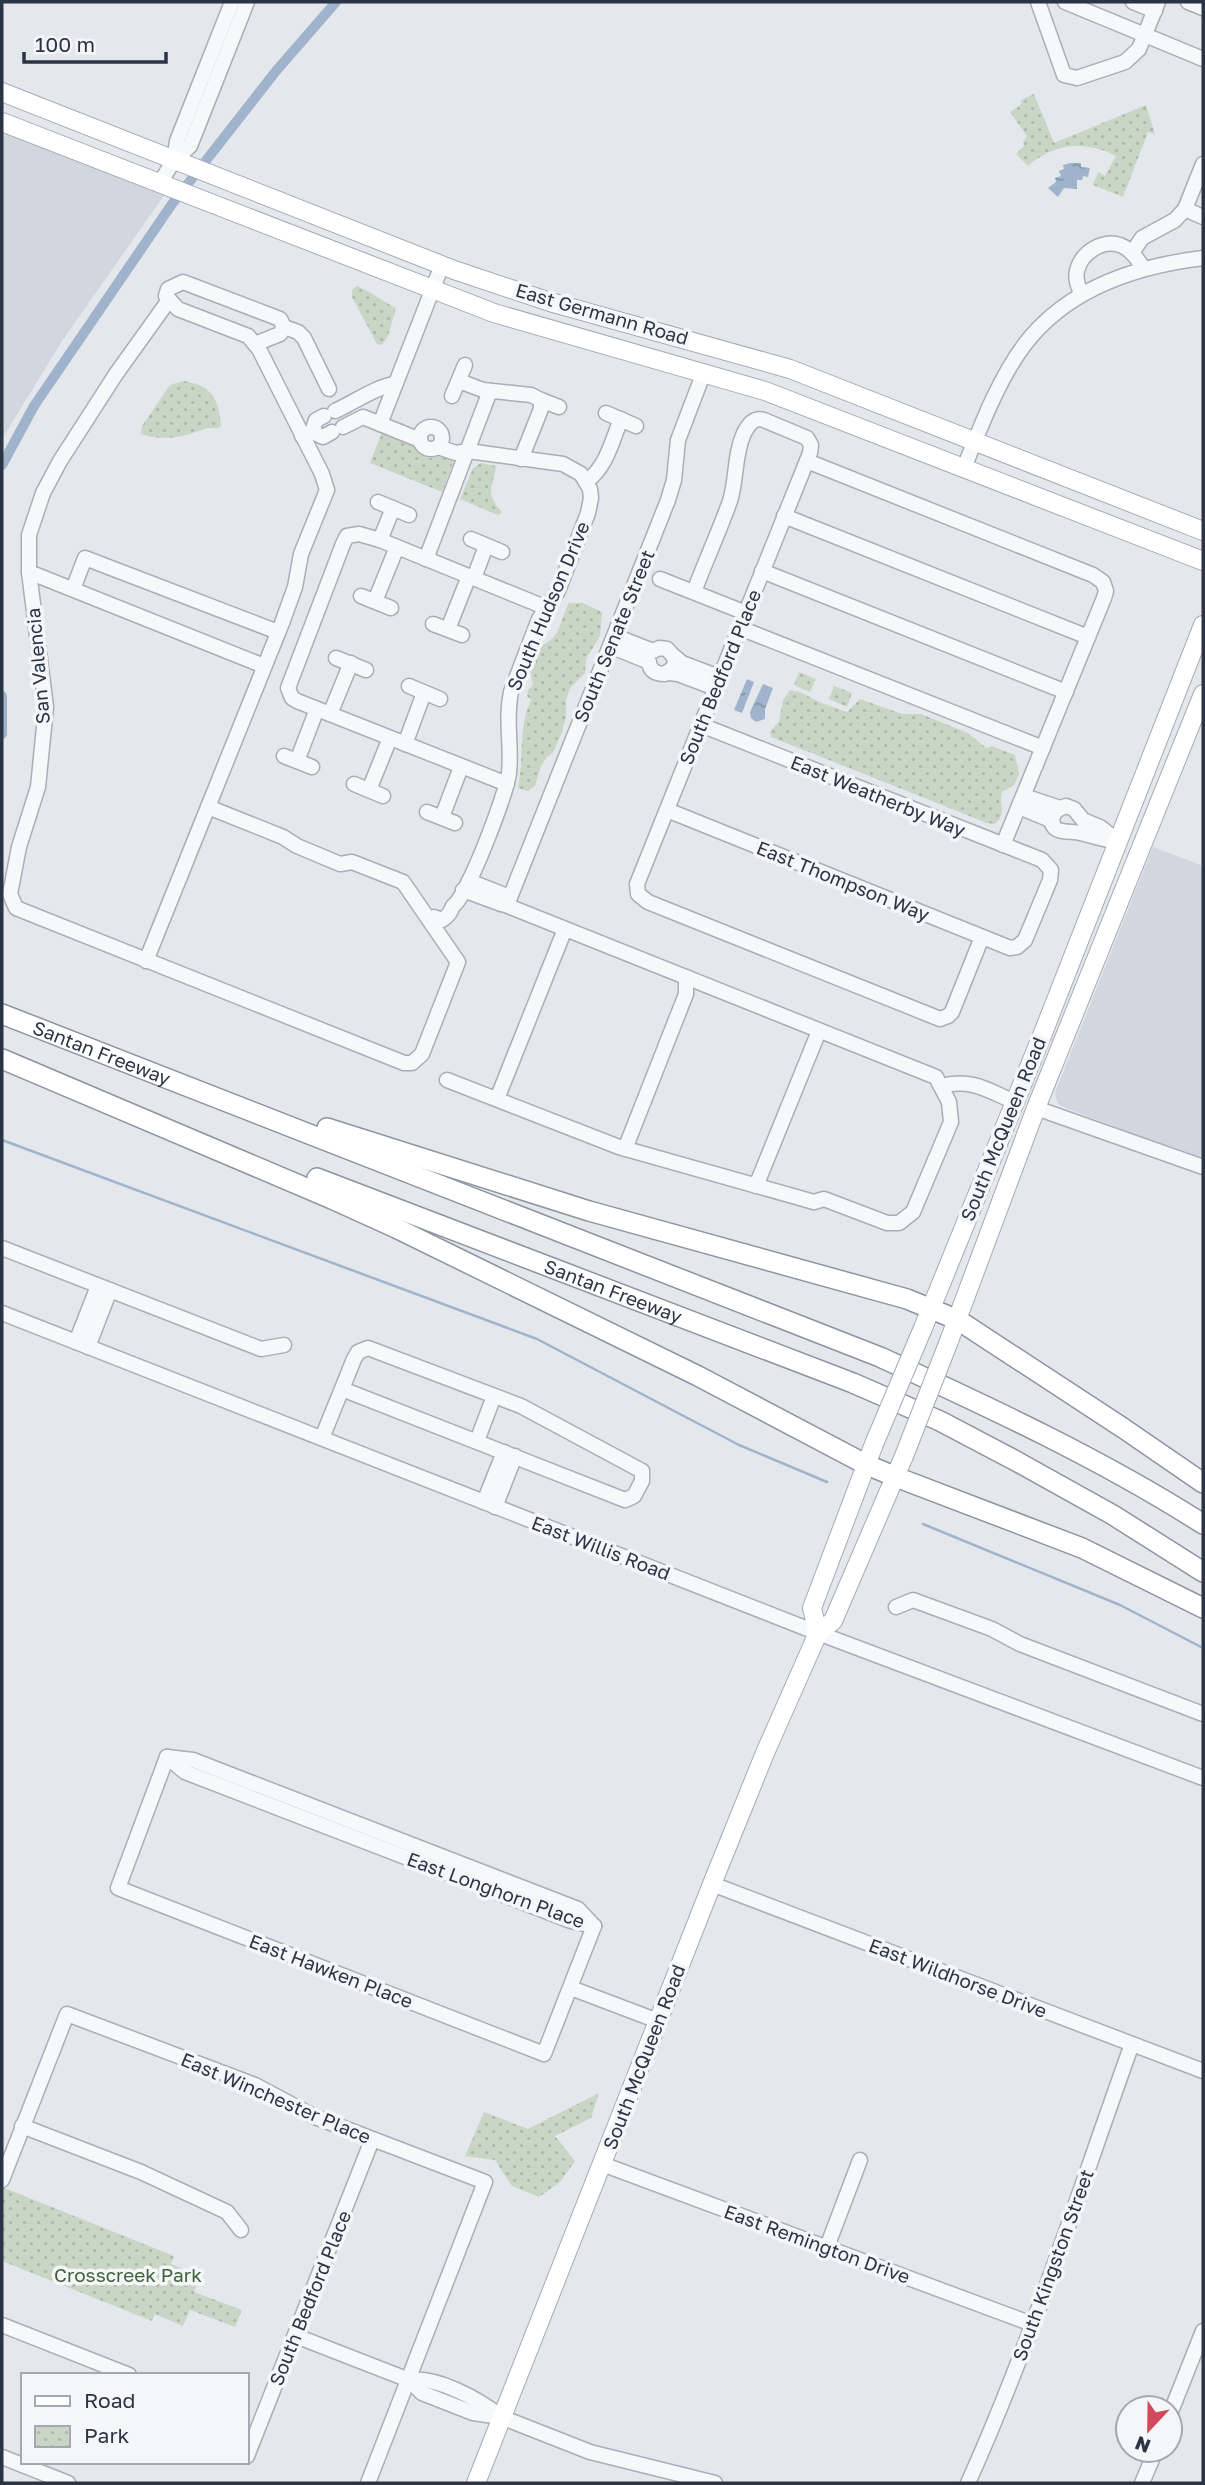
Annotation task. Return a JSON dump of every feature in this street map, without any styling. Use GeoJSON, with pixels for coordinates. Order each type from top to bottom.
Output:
{"type":"FeatureCollection","features":[{"type":"Feature","properties":{"kind":"highway","name":"Santan Freeway"},"geometry":{"type":"LineString","coordinates":[[8,1016],[880,1357],[1004,1414],[1111,1468],[1203,1524]]}},
{"type":"Feature","properties":{"kind":"highway","name":"Santan Freeway"},"geometry":{"type":"LineString","coordinates":[[2,1059],[853,1383],[940,1421],[1016,1461],[1113,1515],[1203,1572]]}},
{"type":"Feature","properties":{"kind":"highway"},"geometry":{"type":"LineString","coordinates":[[2,1059],[320,1193],[686,1370],[866,1464],[1082,1548],[1203,1608]]}},
{"type":"Feature","properties":{"kind":"highway"},"geometry":{"type":"LineString","coordinates":[[136,1068],[212,1087],[354,1138],[589,1211],[907,1299],[958,1320],[1123,1427],[1203,1483]]}},
{"type":"Feature","properties":{"kind":"main road","name":"East Germann Road"},"geometry":{"type":"LineString","coordinates":[[2,92],[442,265],[550,302],[790,369],[1203,531]]}},
{"type":"Feature","properties":{"kind":"main road","name":"East Germann Road"},"geometry":{"type":"LineString","coordinates":[[2,122],[431,289],[548,330],[765,391],[1203,561]]}},
{"type":"Feature","properties":{"kind":"main road"},"geometry":{"type":"LineString","coordinates":[[704,372],[715,346]]}},
{"type":"Feature","properties":{"kind":"main road","name":"South McQueen Road"},"geometry":{"type":"LineString","coordinates":[[818,1633],[812,1608],[866,1464],[1119,842],[1203,625]]}},
{"type":"Feature","properties":{"kind":"main road","name":"South McQueen Road"},"geometry":{"type":"LineString","coordinates":[[476,2483],[775,1730],[818,1633],[833,1621],[896,1477],[958,1320],[1036,1108],[1203,694]]}},
{"type":"Feature","properties":{"kind":"main road"},"geometry":{"type":"LineString","coordinates":[[1165,785],[1159,771],[1174,730],[1168,714]]}},
{"type":"Feature","properties":{"kind":"main road"},"geometry":{"type":"LineString","coordinates":[[1119,842],[1139,851]]}},
{"type":"Feature","properties":{"kind":"main road"},"geometry":{"type":"LineString","coordinates":[[1014,1102],[1036,1108]]}},
{"type":"Feature","properties":{"kind":"street"},"geometry":{"type":"LineString","coordinates":[[180,163],[177,141],[232,2]]}},
{"type":"Feature","properties":{"kind":"street"},"geometry":{"type":"LineString","coordinates":[[165,185],[190,146],[247,2]]}},
{"type":"Feature","properties":{"kind":"street"},"geometry":{"type":"LineString","coordinates":[[1038,2],[1064,75],[1077,78],[1125,62],[1139,49],[1157,6],[1133,2]]}},
{"type":"Feature","properties":{"kind":"street"},"geometry":{"type":"LineString","coordinates":[[1065,2],[1203,59]]}},
{"type":"Feature","properties":{"kind":"street"},"geometry":{"type":"LineString","coordinates":[[1188,2],[1203,8]]}},
{"type":"Feature","properties":{"kind":"street"},"geometry":{"type":"LineString","coordinates":[[1132,253],[1142,238],[1175,220],[1185,209],[1203,164]]}},
{"type":"Feature","properties":{"kind":"street"},"geometry":{"type":"LineString","coordinates":[[1185,209],[1203,217]]}},
{"type":"Feature","properties":{"kind":"street"},"geometry":{"type":"LineString","coordinates":[[1081,293],[1076,280],[1077,271],[1087,253],[1096,247],[1111,243],[1120,245],[1132,253],[1144,269]]}},
{"type":"Feature","properties":{"kind":"street"},"geometry":{"type":"LineString","coordinates":[[964,468],[1000,383],[1025,344],[1081,293],[1116,278],[1168,262],[1203,258]]}},
{"type":"Feature","properties":{"kind":"street"},"geometry":{"type":"LineString","coordinates":[[381,419],[442,265]]}},
{"type":"Feature","properties":{"kind":"street","name":"San Valencia"},"geometry":{"type":"LineString","coordinates":[[208,807],[284,837],[297,846],[340,864],[352,862],[403,882],[432,919],[458,962],[422,1054],[412,1063],[404,1063],[16,908],[10,894],[19,847],[38,787],[46,707],[29,572],[29,535],[43,493],[60,461],[116,374],[169,300],[166,296],[168,289],[183,282],[280,319],[284,327]]}},
{"type":"Feature","properties":{"kind":"street"},"geometry":{"type":"LineString","coordinates":[[146,961],[278,632],[295,587],[301,554],[327,490],[307,434],[255,344],[248,336],[178,309],[169,300]]}},
{"type":"Feature","properties":{"kind":"street"},"geometry":{"type":"LineString","coordinates":[[255,344],[280,334],[284,327],[298,332],[304,338],[329,389]]}},
{"type":"Feature","properties":{"kind":"street"},"geometry":{"type":"LineString","coordinates":[[452,397],[465,365]]}},
{"type":"Feature","properties":{"kind":"street","name":"South Senate Street"},"geometry":{"type":"LineString","coordinates":[[506,901],[668,500],[674,480],[678,440],[704,372]]}},
{"type":"Feature","properties":{"kind":"street"},"geometry":{"type":"LineString","coordinates":[[459,381],[490,391],[531,395],[559,407]]}},
{"type":"Feature","properties":{"kind":"street"},"geometry":{"type":"LineString","coordinates":[[307,434],[316,420],[383,386],[395,384]]}},
{"type":"Feature","properties":{"kind":"street"},"geometry":{"type":"LineString","coordinates":[[426,559],[490,391]]}},
{"type":"Feature","properties":{"kind":"street"},"geometry":{"type":"LineString","coordinates":[[521,459],[541,409],[541,400]]}},
{"type":"Feature","properties":{"kind":"street"},"geometry":{"type":"LineString","coordinates":[[350,404],[357,419]]}},
{"type":"Feature","properties":{"kind":"street"},"geometry":{"type":"LineString","coordinates":[[606,413],[636,426]]}},
{"type":"Feature","properties":{"kind":"street"},"geometry":{"type":"LineString","coordinates":[[307,434],[323,437],[363,417],[381,419],[421,435],[427,448],[440,443],[456,453],[468,451],[563,464],[573,468],[587,481],[594,476],[605,459],[621,419]]}},
{"type":"Feature","properties":{"kind":"street"},"geometry":{"type":"LineString","coordinates":[[694,592],[730,500],[738,450],[744,432],[752,421],[759,419],[807,438],[811,445],[807,461],[1093,575],[1103,582],[1104,598],[1003,845]]}},
{"type":"Feature","properties":{"kind":"street","name":"South Bedford Place"},"geometry":{"type":"LineString","coordinates":[[807,461],[637,884],[638,894],[648,902],[937,1018],[946,1018],[954,1009],[982,937]]}},
{"type":"Feature","properties":{"kind":"street","name":"South Hudson Drive"},"geometry":{"type":"LineString","coordinates":[[466,885],[507,785],[510,764],[508,704],[511,692],[540,619],[558,591],[588,513],[591,498],[587,481]]}},
{"type":"Feature","properties":{"kind":"street"},"geometry":{"type":"LineString","coordinates":[[378,502],[409,515]]}},
{"type":"Feature","properties":{"kind":"street"},"geometry":{"type":"LineString","coordinates":[[380,540],[393,508]]}},
{"type":"Feature","properties":{"kind":"street"},"geometry":{"type":"LineString","coordinates":[[784,516],[1088,637]]}},
{"type":"Feature","properties":{"kind":"street"},"geometry":{"type":"LineString","coordinates":[[507,785],[292,698],[288,692],[289,681],[347,537],[359,534],[380,540],[547,608]]}},
{"type":"Feature","properties":{"kind":"street"},"geometry":{"type":"LineString","coordinates":[[471,539],[502,552]]}},
{"type":"Feature","properties":{"kind":"street"},"geometry":{"type":"LineString","coordinates":[[433,624],[455,632],[471,577],[486,546]]}},
{"type":"Feature","properties":{"kind":"street"},"geometry":{"type":"LineString","coordinates":[[391,608],[368,598],[397,547]]}},
{"type":"Feature","properties":{"kind":"street"},"geometry":{"type":"LineString","coordinates":[[73,589],[85,558],[278,632]]}},
{"type":"Feature","properties":{"kind":"street"},"geometry":{"type":"LineString","coordinates":[[762,571],[1066,692]]}},
{"type":"Feature","properties":{"kind":"street","name":"San Valencia"},"geometry":{"type":"LineString","coordinates":[[29,572],[264,666]]}},
{"type":"Feature","properties":{"kind":"street"},"geometry":{"type":"LineString","coordinates":[[660,579],[746,612]]}},
{"type":"Feature","properties":{"kind":"street"},"geometry":{"type":"LineString","coordinates":[[740,628],[1044,748]]}},
{"type":"Feature","properties":{"kind":"street"},"geometry":{"type":"LineString","coordinates":[[612,641],[653,651],[659,648],[667,649],[682,663],[717,682]]}},
{"type":"Feature","properties":{"kind":"street"},"geometry":{"type":"LineString","coordinates":[[612,641],[649,662],[650,668],[656,673],[678,674],[717,682]]}},
{"type":"Feature","properties":{"kind":"street"},"geometry":{"type":"LineString","coordinates":[[668,673],[674,667],[675,657]]}},
{"type":"Feature","properties":{"kind":"street"},"geometry":{"type":"LineString","coordinates":[[336,658],[366,670]]}},
{"type":"Feature","properties":{"kind":"street"},"geometry":{"type":"LineString","coordinates":[[312,767],[290,758],[324,712],[351,663]]}},
{"type":"Feature","properties":{"kind":"street"},"geometry":{"type":"LineString","coordinates":[[409,686],[440,699]]}},
{"type":"Feature","properties":{"kind":"street"},"geometry":{"type":"LineString","coordinates":[[405,744],[424,693]]}},
{"type":"Feature","properties":{"kind":"street","name":"East Weatherby Way"},"geometry":{"type":"LineString","coordinates":[[701,725],[1042,860],[1051,870],[1051,877],[1025,940],[1020,946]]}},
{"type":"Feature","properties":{"kind":"street"},"geometry":{"type":"LineString","coordinates":[[369,790],[390,738]]}},
{"type":"Feature","properties":{"kind":"street"},"geometry":{"type":"LineString","coordinates":[[426,812],[448,820],[461,767]]}},
{"type":"Feature","properties":{"kind":"street"},"geometry":{"type":"LineString","coordinates":[[354,784],[383,796]]}},
{"type":"Feature","properties":{"kind":"street"},"geometry":{"type":"LineString","coordinates":[[1022,802],[1074,809],[1083,820],[1100,827],[1119,842]]}},
{"type":"Feature","properties":{"kind":"street"},"geometry":{"type":"LineString","coordinates":[[1022,802],[1048,819],[1061,832],[1078,832],[1096,839],[1119,842]]}},
{"type":"Feature","properties":{"kind":"street"},"geometry":{"type":"LineString","coordinates":[[1054,824],[1054,816],[1060,808]]}},
{"type":"Feature","properties":{"kind":"street","name":"East Thompson Way"},"geometry":{"type":"LineString","coordinates":[[667,810],[1010,948],[1020,946]]}},
{"type":"Feature","properties":{"kind":"street"},"geometry":{"type":"LineString","coordinates":[[432,919],[442,920],[450,914],[466,885],[565,929],[936,1077],[949,1102],[951,1122],[913,1212],[899,1223],[887,1223],[824,1199],[814,1202],[625,1149],[447,1080]]}},
{"type":"Feature","properties":{"kind":"street"},"geometry":{"type":"LineString","coordinates":[[497,1100],[565,929]]}},
{"type":"Feature","properties":{"kind":"street"},"geometry":{"type":"LineString","coordinates":[[625,1149],[686,994],[686,977]]}},
{"type":"Feature","properties":{"kind":"street"},"geometry":{"type":"LineString","coordinates":[[756,1186],[819,1031]]}},
{"type":"Feature","properties":{"kind":"street"},"geometry":{"type":"LineString","coordinates":[[940,1086],[956,1082],[970,1083],[1014,1102]]}},
{"type":"Feature","properties":{"kind":"street"},"geometry":{"type":"LineString","coordinates":[[1036,1108],[1203,1167]]}},
{"type":"Feature","properties":{"kind":"street"},"geometry":{"type":"LineString","coordinates":[[2,1248],[261,1349],[284,1345]]}},
{"type":"Feature","properties":{"kind":"street"},"geometry":{"type":"LineString","coordinates":[[82,1345],[104,1288]]}},
{"type":"Feature","properties":{"kind":"street","name":"East Willis Road"},"geometry":{"type":"LineString","coordinates":[[2,1313],[818,1633],[1203,1778]]}},
{"type":"Feature","properties":{"kind":"street"},"geometry":{"type":"LineString","coordinates":[[322,1438],[342,1389],[358,1352],[368,1348],[521,1406],[642,1471],[642,1481],[634,1496],[625,1500],[342,1389]]}},
{"type":"Feature","properties":{"kind":"street"},"geometry":{"type":"LineString","coordinates":[[477,1441],[494,1396]]}},
{"type":"Feature","properties":{"kind":"street"},"geometry":{"type":"LineString","coordinates":[[490,1504],[510,1454]]}},
{"type":"Feature","properties":{"kind":"street"},"geometry":{"type":"LineString","coordinates":[[896,1607],[913,1600],[1203,1714]]}},
{"type":"Feature","properties":{"kind":"street","name":"East Longhorn Place"},"geometry":{"type":"LineString","coordinates":[[118,1888],[167,1757],[186,1772],[217,1776],[538,1901],[571,1921],[594,1926],[570,1987]]}},
{"type":"Feature","properties":{"kind":"street","name":"East Wildhorse Drive"},"geometry":{"type":"LineString","coordinates":[[712,1884],[1203,2071]]}},
{"type":"Feature","properties":{"kind":"street","name":"East Hawken Place"},"geometry":{"type":"LineString","coordinates":[[118,1888],[544,2054],[570,1987]]}},
{"type":"Feature","properties":{"kind":"street"},"geometry":{"type":"LineString","coordinates":[[570,1987],[658,2021]]}},
{"type":"Feature","properties":{"kind":"street","name":"East Winchester Place"},"geometry":{"type":"LineString","coordinates":[[22,2126],[67,2014],[255,2085],[315,2117],[485,2182],[409,2381]]}},
{"type":"Feature","properties":{"kind":"street","name":"South Kingston Street"},"geometry":{"type":"LineString","coordinates":[[968,2483],[1032,2324],[1132,2044]]}},
{"type":"Feature","properties":{"kind":"street"},"geometry":{"type":"LineString","coordinates":[[2,2180],[22,2126],[141,2172],[227,2212],[241,2230]]}},
{"type":"Feature","properties":{"kind":"street","name":"South Bedford Place"},"geometry":{"type":"LineString","coordinates":[[248,2454],[372,2140]]}},
{"type":"Feature","properties":{"kind":"street"},"geometry":{"type":"LineString","coordinates":[[827,2247],[860,2160]]}},
{"type":"Feature","properties":{"kind":"street","name":"East Remington Drive"},"geometry":{"type":"LineString","coordinates":[[603,2164],[1032,2324]]}},
{"type":"Feature","properties":{"kind":"street"},"geometry":{"type":"LineString","coordinates":[[2,2325],[123,2373]]}},
{"type":"Feature","properties":{"kind":"street"},"geometry":{"type":"LineString","coordinates":[[1178,2394],[1203,2331]]}},
{"type":"Feature","properties":{"kind":"street"},"geometry":{"type":"LineString","coordinates":[[296,2336],[409,2381],[422,2393],[473,2413],[501,2417],[590,2452],[715,2483]]}},
{"type":"Feature","properties":{"kind":"street"},"geometry":{"type":"LineString","coordinates":[[368,2483],[409,2381]]}},
{"type":"Feature","properties":{"kind":"street"},"geometry":{"type":"LineString","coordinates":[[2,2457],[68,2483]]}},
{"type":"Feature","properties":{"kind":"street"},"geometry":{"type":"LineString","coordinates":[[1142,2483],[1150,2464]]}},
{"type":"Feature","properties":{"kind":"shaded area"},"geometry":{"type":"Polygon","coordinates":[[[2,120],[170,187],[62,341],[2,439],[2,120]]]}},
{"type":"Feature","properties":{"kind":"shaded area"},"geometry":{"type":"Polygon","coordinates":[[[1153,847],[1203,866],[1203,1161],[1061,1106],[1055,1093],[1153,847]]]}},
{"type":"Feature","properties":{"kind":"green space"},"geometry":{"type":"Polygon","coordinates":[[[1034,94],[1054,143],[1146,105],[1155,134],[1148,132],[1123,197],[1093,185],[1098,172],[1105,176],[1116,156],[1105,151],[1070,146],[1048,152],[1028,166],[1016,154],[1024,146],[1023,142],[1027,136],[1010,112],[1022,104],[1021,100],[1034,94]]]}},
{"type":"Feature","properties":{"kind":"green space"},"geometry":{"type":"Polygon","coordinates":[[[357,286],[396,308],[388,336],[382,345],[377,344],[352,297],[352,290],[357,286]]]}},
{"type":"Feature","properties":{"kind":"green space"},"geometry":{"type":"Polygon","coordinates":[[[183,381],[201,386],[212,395],[216,401],[221,427],[206,428],[173,438],[141,434],[142,426],[170,385],[183,381]]]}},
{"type":"Feature","properties":{"kind":"green space"},"geometry":{"type":"Polygon","coordinates":[[[383,430],[410,441],[422,455],[430,458],[446,455],[454,460],[442,492],[370,463],[383,430]]]}},
{"type":"Feature","properties":{"kind":"green space"},"geometry":{"type":"Polygon","coordinates":[[[481,463],[496,466],[491,495],[502,512],[498,515],[460,499],[473,468],[481,463]]]}},
{"type":"Feature","properties":{"kind":"green space"},"geometry":{"type":"Polygon","coordinates":[[[569,603],[583,603],[602,612],[600,636],[586,659],[585,673],[570,688],[566,700],[566,717],[553,753],[541,766],[535,786],[528,791],[518,788],[524,721],[531,700],[527,696],[533,685],[530,670],[540,646],[556,634],[569,603]]]}},
{"type":"Feature","properties":{"kind":"green space"},"geometry":{"type":"Polygon","coordinates":[[[799,672],[816,679],[810,692],[794,685],[799,672]]]}},
{"type":"Feature","properties":{"kind":"green space"},"geometry":{"type":"Polygon","coordinates":[[[834,686],[852,693],[847,707],[829,699],[834,686]]]}},
{"type":"Feature","properties":{"kind":"green space"},"geometry":{"type":"Polygon","coordinates":[[[790,690],[847,712],[860,699],[902,714],[921,714],[968,733],[986,748],[992,746],[1015,755],[1019,774],[1014,785],[1002,792],[1001,817],[994,824],[987,823],[771,737],[770,732],[779,721],[783,700],[790,690]]]}},
{"type":"Feature","properties":{"kind":"green space"},"geometry":{"type":"Polygon","coordinates":[[[599,2093],[591,2118],[555,2136],[575,2161],[560,2182],[539,2197],[512,2186],[495,2160],[465,2156],[484,2112],[528,2129],[599,2093]]]}},
{"type":"Feature","properties":{"kind":"green space","name":"Crosscreek Park"},"geometry":{"type":"Polygon","coordinates":[[[2,2187],[174,2256],[171,2264],[200,2276],[194,2292],[242,2310],[235,2327],[190,2310],[183,2326],[155,2314],[152,2321],[2,2261],[2,2187]]]}},
{"type":"Feature","properties":{"kind":"water"},"geometry":{"type":"Polygon","coordinates":[[[1081,163],[1081,167],[1090,168],[1088,177],[1083,176],[1082,180],[1077,180],[1077,189],[1064,188],[1058,197],[1048,188],[1056,182],[1055,178],[1061,176],[1059,171],[1064,169],[1063,165],[1081,163]]]}},
{"type":"Feature","properties":{"kind":"water"},"geometry":{"type":"Polygon","coordinates":[[[747,679],[754,682],[742,713],[734,710],[747,679]]]}},
{"type":"Feature","properties":{"kind":"water"},"geometry":{"type":"Polygon","coordinates":[[[763,684],[773,688],[765,709],[765,719],[756,722],[751,718],[750,712],[763,684]]]}},
{"type":"Feature","properties":{"kind":"waterway"},"geometry":{"type":"LineString","coordinates":[[2,465],[34,406],[172,204],[276,71],[336,2]]}},
{"type":"Feature","properties":{"kind":"waterway"},"geometry":{"type":"LineString","coordinates":[[2,696],[2,734]]}},
{"type":"Feature","properties":{"kind":"waterway"},"geometry":{"type":"LineString","coordinates":[[2,1140],[537,1339],[739,1445],[827,1482]]}},
{"type":"Feature","properties":{"kind":"waterway"},"geometry":{"type":"LineString","coordinates":[[923,1524],[1120,1605],[1203,1648]]}}]}
